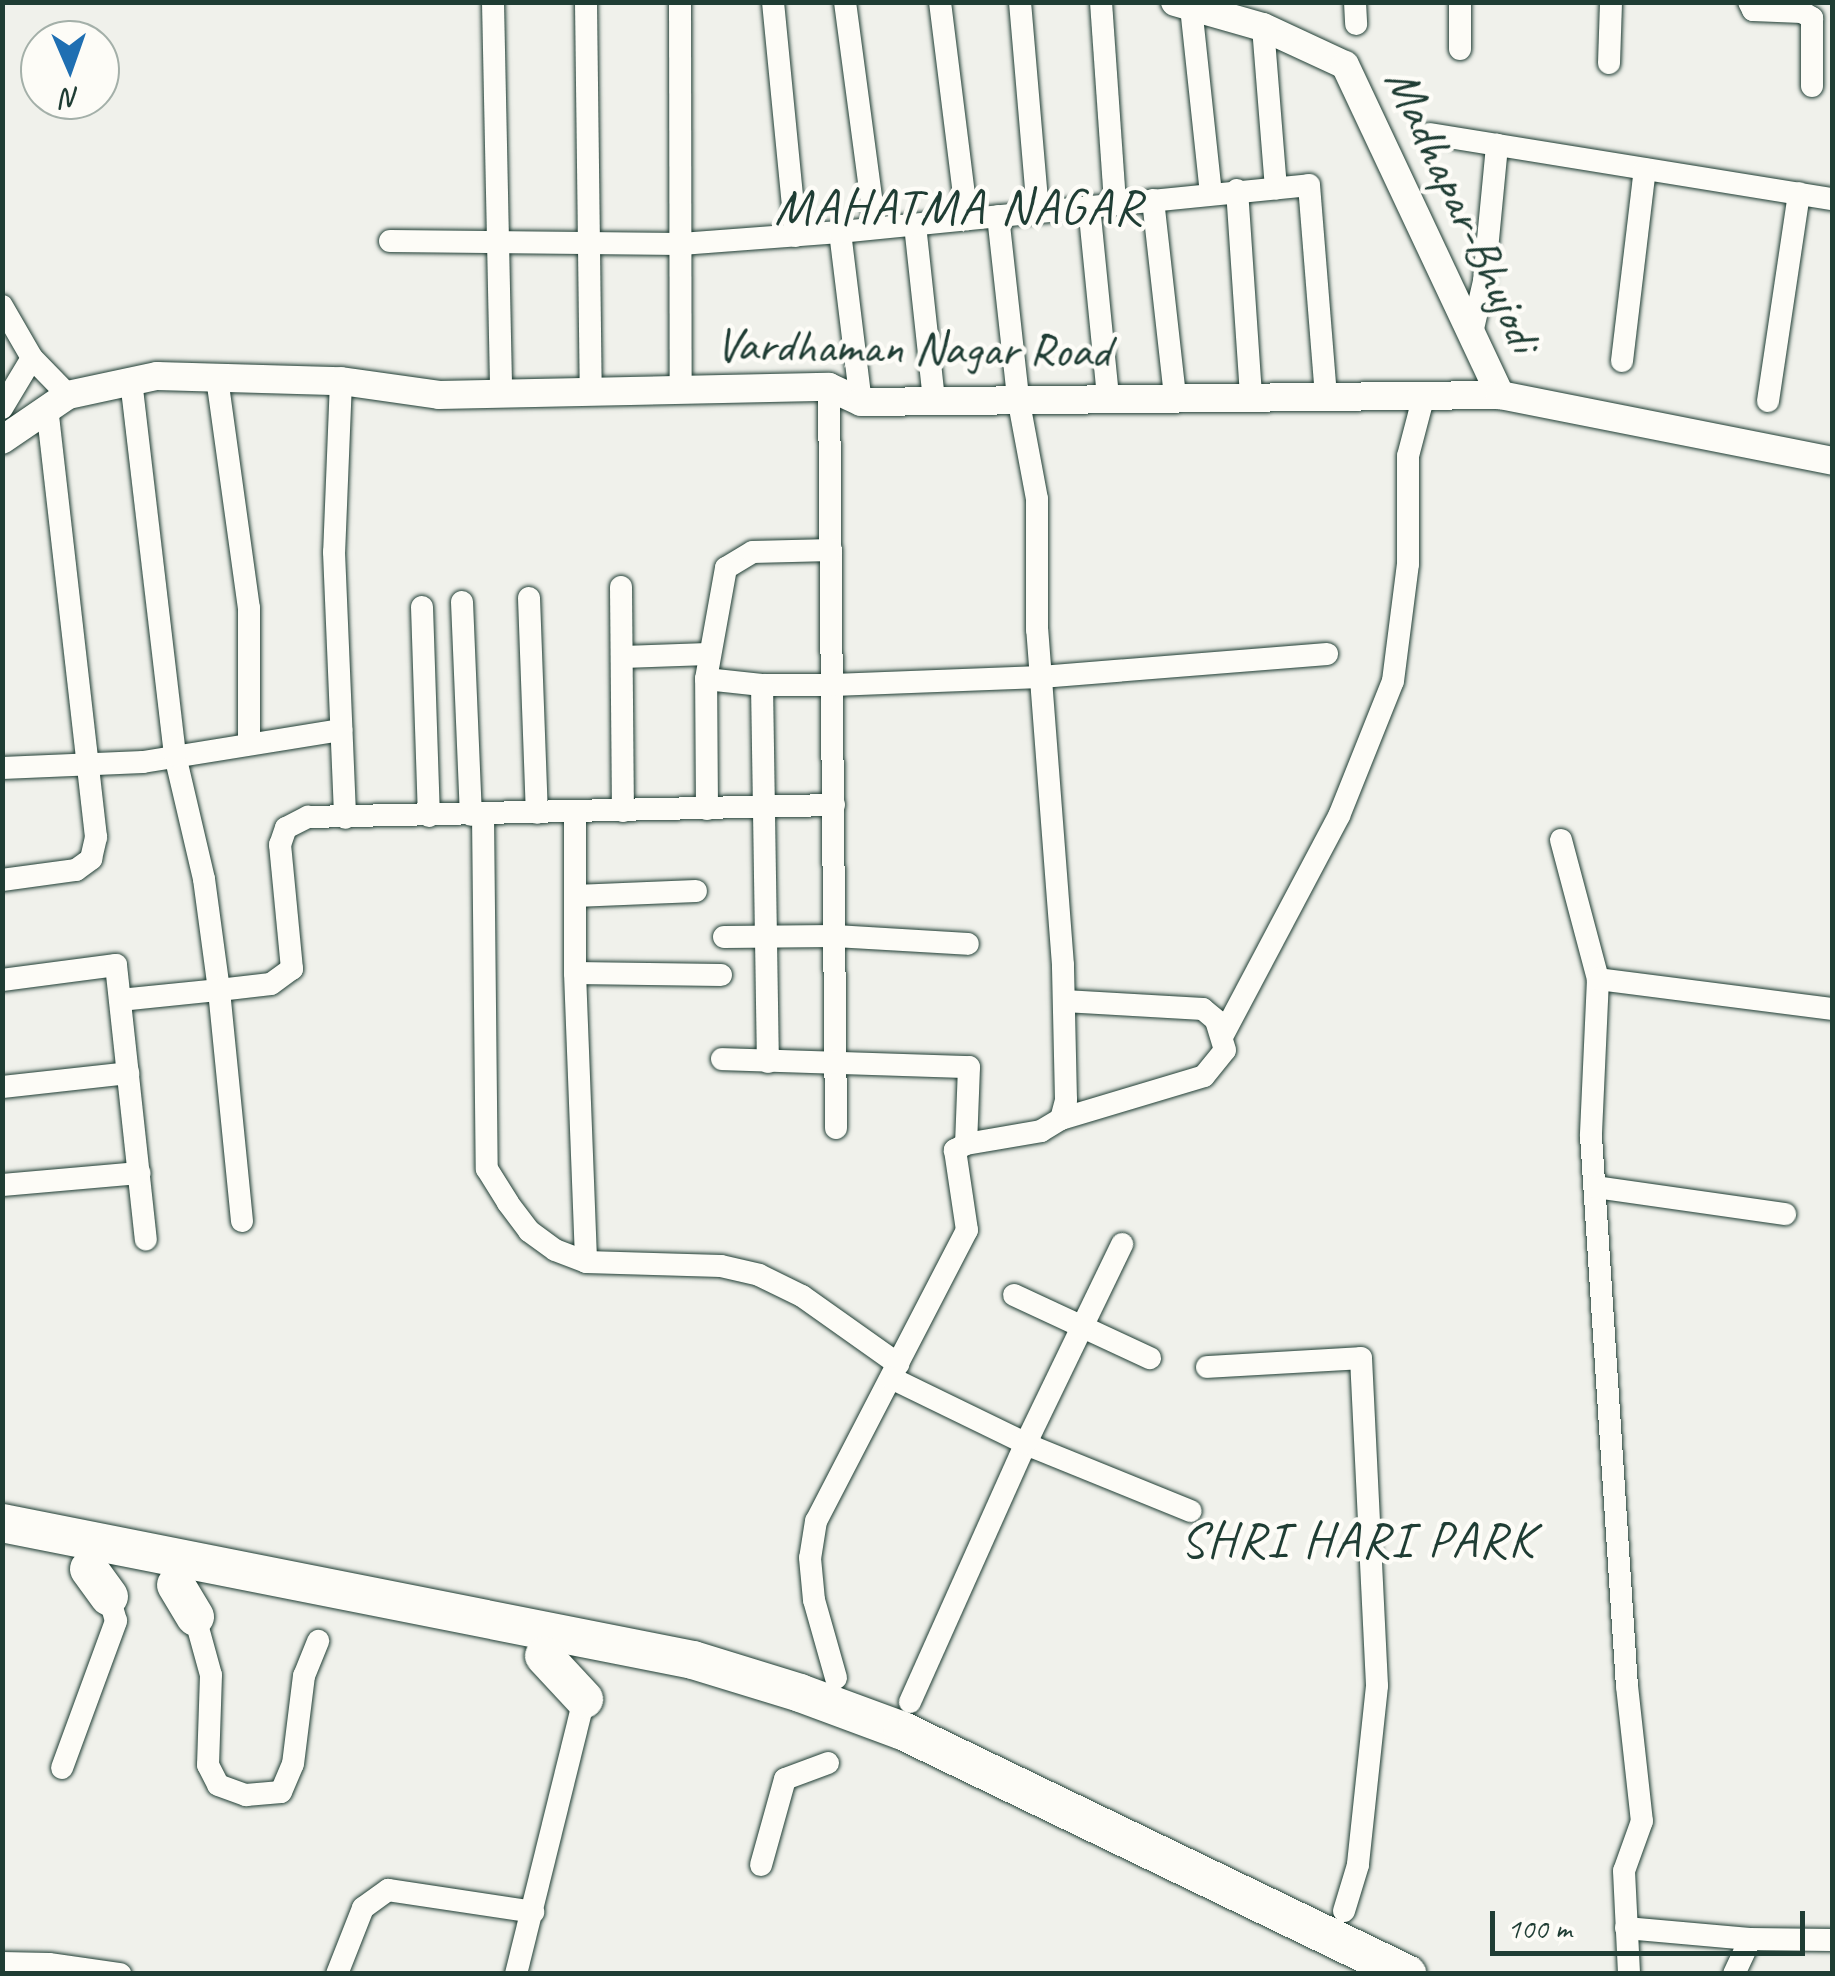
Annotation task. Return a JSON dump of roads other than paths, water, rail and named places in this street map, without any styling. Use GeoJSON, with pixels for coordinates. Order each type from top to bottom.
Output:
{"type":"FeatureCollection","features":[{"type":"Feature","properties":{"kind":"highway"},"geometry":{"type":"LineString","coordinates":[[2,1524],[693,1660],[897,1708],[1407,1974]]}},
{"type":"Feature","properties":{"kind":"highway"},"geometry":{"type":"LineString","coordinates":[[544,1656],[584,1698]]}},
{"type":"Feature","properties":{"kind":"highway"},"geometry":{"type":"LineString","coordinates":[[1334,1906],[1355,1948]]}},
{"type":"Feature","properties":{"kind":"street"},"geometry":{"type":"LineString","coordinates":[[493,2],[501,394]]}},
{"type":"Feature","properties":{"kind":"street"},"geometry":{"type":"LineString","coordinates":[[586,2],[591,392]]}},
{"type":"Feature","properties":{"kind":"street"},"geometry":{"type":"LineString","coordinates":[[680,2],[681,390]]}},
{"type":"Feature","properties":{"kind":"street"},"geometry":{"type":"LineString","coordinates":[[773,2],[796,236]]}},
{"type":"Feature","properties":{"kind":"street"},"geometry":{"type":"LineString","coordinates":[[845,2],[876,228]]}},
{"type":"Feature","properties":{"kind":"street"},"geometry":{"type":"LineString","coordinates":[[940,2],[967,218]]}},
{"type":"Feature","properties":{"kind":"street"},"geometry":{"type":"LineString","coordinates":[[1020,2],[1038,211]]}},
{"type":"Feature","properties":{"kind":"street"},"geometry":{"type":"LineString","coordinates":[[1101,2],[1115,202]]}},
{"type":"Feature","properties":{"kind":"street"},"geometry":{"type":"LineString","coordinates":[[1460,2],[1460,49]]}},
{"type":"Feature","properties":{"kind":"street"},"geometry":{"type":"LineString","coordinates":[[1609,63],[1610,2]]}},
{"type":"Feature","properties":{"kind":"street"},"geometry":{"type":"LineString","coordinates":[[1749,2],[1754,10],[1802,12],[1812,18],[1812,86]]}},
{"type":"Feature","properties":{"kind":"street"},"geometry":{"type":"LineString","coordinates":[[1183,4],[1211,193]]}},
{"type":"Feature","properties":{"kind":"street","name":"Madhapar-Bhujodi"},"geometry":{"type":"LineString","coordinates":[[1183,4],[1263,27],[1345,65],[1500,395]]}},
{"type":"Feature","properties":{"kind":"street"},"geometry":{"type":"LineString","coordinates":[[1263,27],[1276,188]]}},
{"type":"Feature","properties":{"kind":"street"},"geometry":{"type":"LineString","coordinates":[[1430,134],[1832,199]]}},
{"type":"Feature","properties":{"kind":"street"},"geometry":{"type":"LineString","coordinates":[[1472,333],[1484,281],[1498,145]]}},
{"type":"Feature","properties":{"kind":"street"},"geometry":{"type":"LineString","coordinates":[[1622,361],[1645,169]]}},
{"type":"Feature","properties":{"kind":"street"},"geometry":{"type":"LineString","coordinates":[[390,241],[681,244],[1309,185],[1326,396]]}},
{"type":"Feature","properties":{"kind":"street"},"geometry":{"type":"LineString","coordinates":[[1236,190],[1251,397]]}},
{"type":"Feature","properties":{"kind":"street"},"geometry":{"type":"LineString","coordinates":[[1768,401],[1799,194]]}},
{"type":"Feature","properties":{"kind":"street"},"geometry":{"type":"LineString","coordinates":[[1153,200],[1175,397]]}},
{"type":"Feature","properties":{"kind":"street"},"geometry":{"type":"LineString","coordinates":[[1088,206],[1108,397]]}},
{"type":"Feature","properties":{"kind":"street"},"geometry":{"type":"LineString","coordinates":[[998,216],[1018,398],[1037,499],[1041,676],[1064,1001],[1066,1100],[1061,1119]]}},
{"type":"Feature","properties":{"kind":"street"},"geometry":{"type":"LineString","coordinates":[[915,225],[934,402]]}},
{"type":"Feature","properties":{"kind":"street"},"geometry":{"type":"LineString","coordinates":[[840,232],[860,402]]}},
{"type":"Feature","properties":{"kind":"street"},"geometry":{"type":"LineString","coordinates":[[2,306],[58,403],[86,764],[96,838],[92,858],[76,870],[2,880]]}},
{"type":"Feature","properties":{"kind":"street"},"geometry":{"type":"LineString","coordinates":[[2,408],[32,358]]}},
{"type":"Feature","properties":{"kind":"street"},"geometry":{"type":"LineString","coordinates":[[217,378],[248,608],[250,742]]}},
{"type":"Feature","properties":{"kind":"street","name":"Vardhaman Nagar Road"},"geometry":{"type":"LineString","coordinates":[[2,440],[58,403],[131,380],[217,378],[342,381],[439,395],[829,387],[860,402],[1500,395],[1832,461]]}},
{"type":"Feature","properties":{"kind":"street"},"geometry":{"type":"LineString","coordinates":[[131,380],[176,755],[204,880],[219,990],[242,1221]]}},
{"type":"Feature","properties":{"kind":"street"},"geometry":{"type":"LineString","coordinates":[[342,381],[334,552],[345,818]]}},
{"type":"Feature","properties":{"kind":"street"},"geometry":{"type":"LineString","coordinates":[[829,387],[836,1128]]}},
{"type":"Feature","properties":{"kind":"street"},"geometry":{"type":"LineString","coordinates":[[1223,1035],[1338,816],[1393,681],[1408,564],[1408,456],[1424,395]]}},
{"type":"Feature","properties":{"kind":"street"},"geometry":{"type":"LineString","coordinates":[[706,809],[706,679],[723,577],[732,560],[753,552],[831,550]]}},
{"type":"Feature","properties":{"kind":"street"},"geometry":{"type":"LineString","coordinates":[[621,587],[622,811]]}},
{"type":"Feature","properties":{"kind":"street"},"geometry":{"type":"LineString","coordinates":[[529,598],[537,813]]}},
{"type":"Feature","properties":{"kind":"street"},"geometry":{"type":"LineString","coordinates":[[462,602],[477,815],[486,1168],[529,1230],[555,1250],[586,1262],[721,1266],[758,1274],[802,1296],[894,1371],[1026,1443],[1191,1511]]}},
{"type":"Feature","properties":{"kind":"street"},"geometry":{"type":"LineString","coordinates":[[422,607],[430,816]]}},
{"type":"Feature","properties":{"kind":"street"},"geometry":{"type":"LineString","coordinates":[[623,656],[708,654]]}},
{"type":"Feature","properties":{"kind":"street"},"geometry":{"type":"LineString","coordinates":[[706,679],[762,685],[833,685],[1041,676],[1328,654]]}},
{"type":"Feature","properties":{"kind":"street"},"geometry":{"type":"LineString","coordinates":[[762,685],[768,1062]]}},
{"type":"Feature","properties":{"kind":"street"},"geometry":{"type":"LineString","coordinates":[[2,768],[143,762],[341,730]]}},
{"type":"Feature","properties":{"kind":"street"},"geometry":{"type":"LineString","coordinates":[[120,1000],[271,984],[292,969],[281,835],[308,817],[834,805]]}},
{"type":"Feature","properties":{"kind":"street"},"geometry":{"type":"LineString","coordinates":[[575,812],[586,1262]]}},
{"type":"Feature","properties":{"kind":"street"},"geometry":{"type":"LineString","coordinates":[[1561,840],[1598,979],[1591,1136],[1627,1686],[1642,1821],[1624,1871],[1628,1974]]}},
{"type":"Feature","properties":{"kind":"street"},"geometry":{"type":"LineString","coordinates":[[575,896],[696,892]]}},
{"type":"Feature","properties":{"kind":"street"},"geometry":{"type":"LineString","coordinates":[[724,937],[835,936],[968,944]]}},
{"type":"Feature","properties":{"kind":"street"},"geometry":{"type":"LineString","coordinates":[[2,980],[116,965],[146,1239]]}},
{"type":"Feature","properties":{"kind":"street"},"geometry":{"type":"LineString","coordinates":[[576,973],[721,974]]}},
{"type":"Feature","properties":{"kind":"street"},"geometry":{"type":"LineString","coordinates":[[1598,979],[1832,1010]]}},
{"type":"Feature","properties":{"kind":"street"},"geometry":{"type":"LineString","coordinates":[[836,1678],[814,1600],[810,1558],[816,1521],[968,1230],[955,1150],[966,1144],[1041,1131],[1061,1119],[1204,1076],[1225,1050],[1216,1020],[1202,1009],[1064,1001]]}},
{"type":"Feature","properties":{"kind":"street"},"geometry":{"type":"LineString","coordinates":[[722,1059],[969,1067],[966,1144]]}},
{"type":"Feature","properties":{"kind":"street"},"geometry":{"type":"LineString","coordinates":[[2,1087],[128,1074]]}},
{"type":"Feature","properties":{"kind":"street"},"geometry":{"type":"LineString","coordinates":[[2,1185],[139,1174]]}},
{"type":"Feature","properties":{"kind":"street"},"geometry":{"type":"LineString","coordinates":[[1595,1188],[1785,1214]]}},
{"type":"Feature","properties":{"kind":"street"},"geometry":{"type":"LineString","coordinates":[[897,1708],[1122,1244]]}},
{"type":"Feature","properties":{"kind":"street"},"geometry":{"type":"LineString","coordinates":[[1014,1294],[1081,1330],[1150,1358]]}},
{"type":"Feature","properties":{"kind":"street"},"geometry":{"type":"LineString","coordinates":[[1207,1366],[1361,1358],[1377,1686],[1358,1865],[1334,1906]]}},
{"type":"Feature","properties":{"kind":"street"},"geometry":{"type":"LineString","coordinates":[[62,1768],[116,1621],[99,1583]]}},
{"type":"Feature","properties":{"kind":"street"},"geometry":{"type":"LineString","coordinates":[[186,1601],[212,1675],[208,1765],[218,1785],[246,1795],[281,1792],[293,1764],[304,1676],[318,1641]]}},
{"type":"Feature","properties":{"kind":"street"},"geometry":{"type":"LineString","coordinates":[[516,1974],[584,1698]]}},
{"type":"Feature","properties":{"kind":"street"},"geometry":{"type":"LineString","coordinates":[[760,1865],[785,1779],[828,1763]]}},
{"type":"Feature","properties":{"kind":"street"},"geometry":{"type":"LineString","coordinates":[[337,1974],[363,1908],[388,1890],[533,1912]]}},
{"type":"Feature","properties":{"kind":"street"},"geometry":{"type":"LineString","coordinates":[[1626,1928],[1750,1939],[1832,1940]]}},
{"type":"Feature","properties":{"kind":"street"},"geometry":{"type":"LineString","coordinates":[[1734,1974],[1750,1939]]}},
{"type":"Feature","properties":{"kind":"street"},"geometry":{"type":"LineString","coordinates":[[2,1963],[120,1974]]}},
{"type":"Feature","properties":{"kind":"district","name":"MAHATMA NAGAR"},"geometry":{"type":"Point","coordinates":[959,207]}},
{"type":"Feature","properties":{"kind":"district","name":"SHRI HARI PARK"},"geometry":{"type":"Point","coordinates":[1358,1540]}}]}
